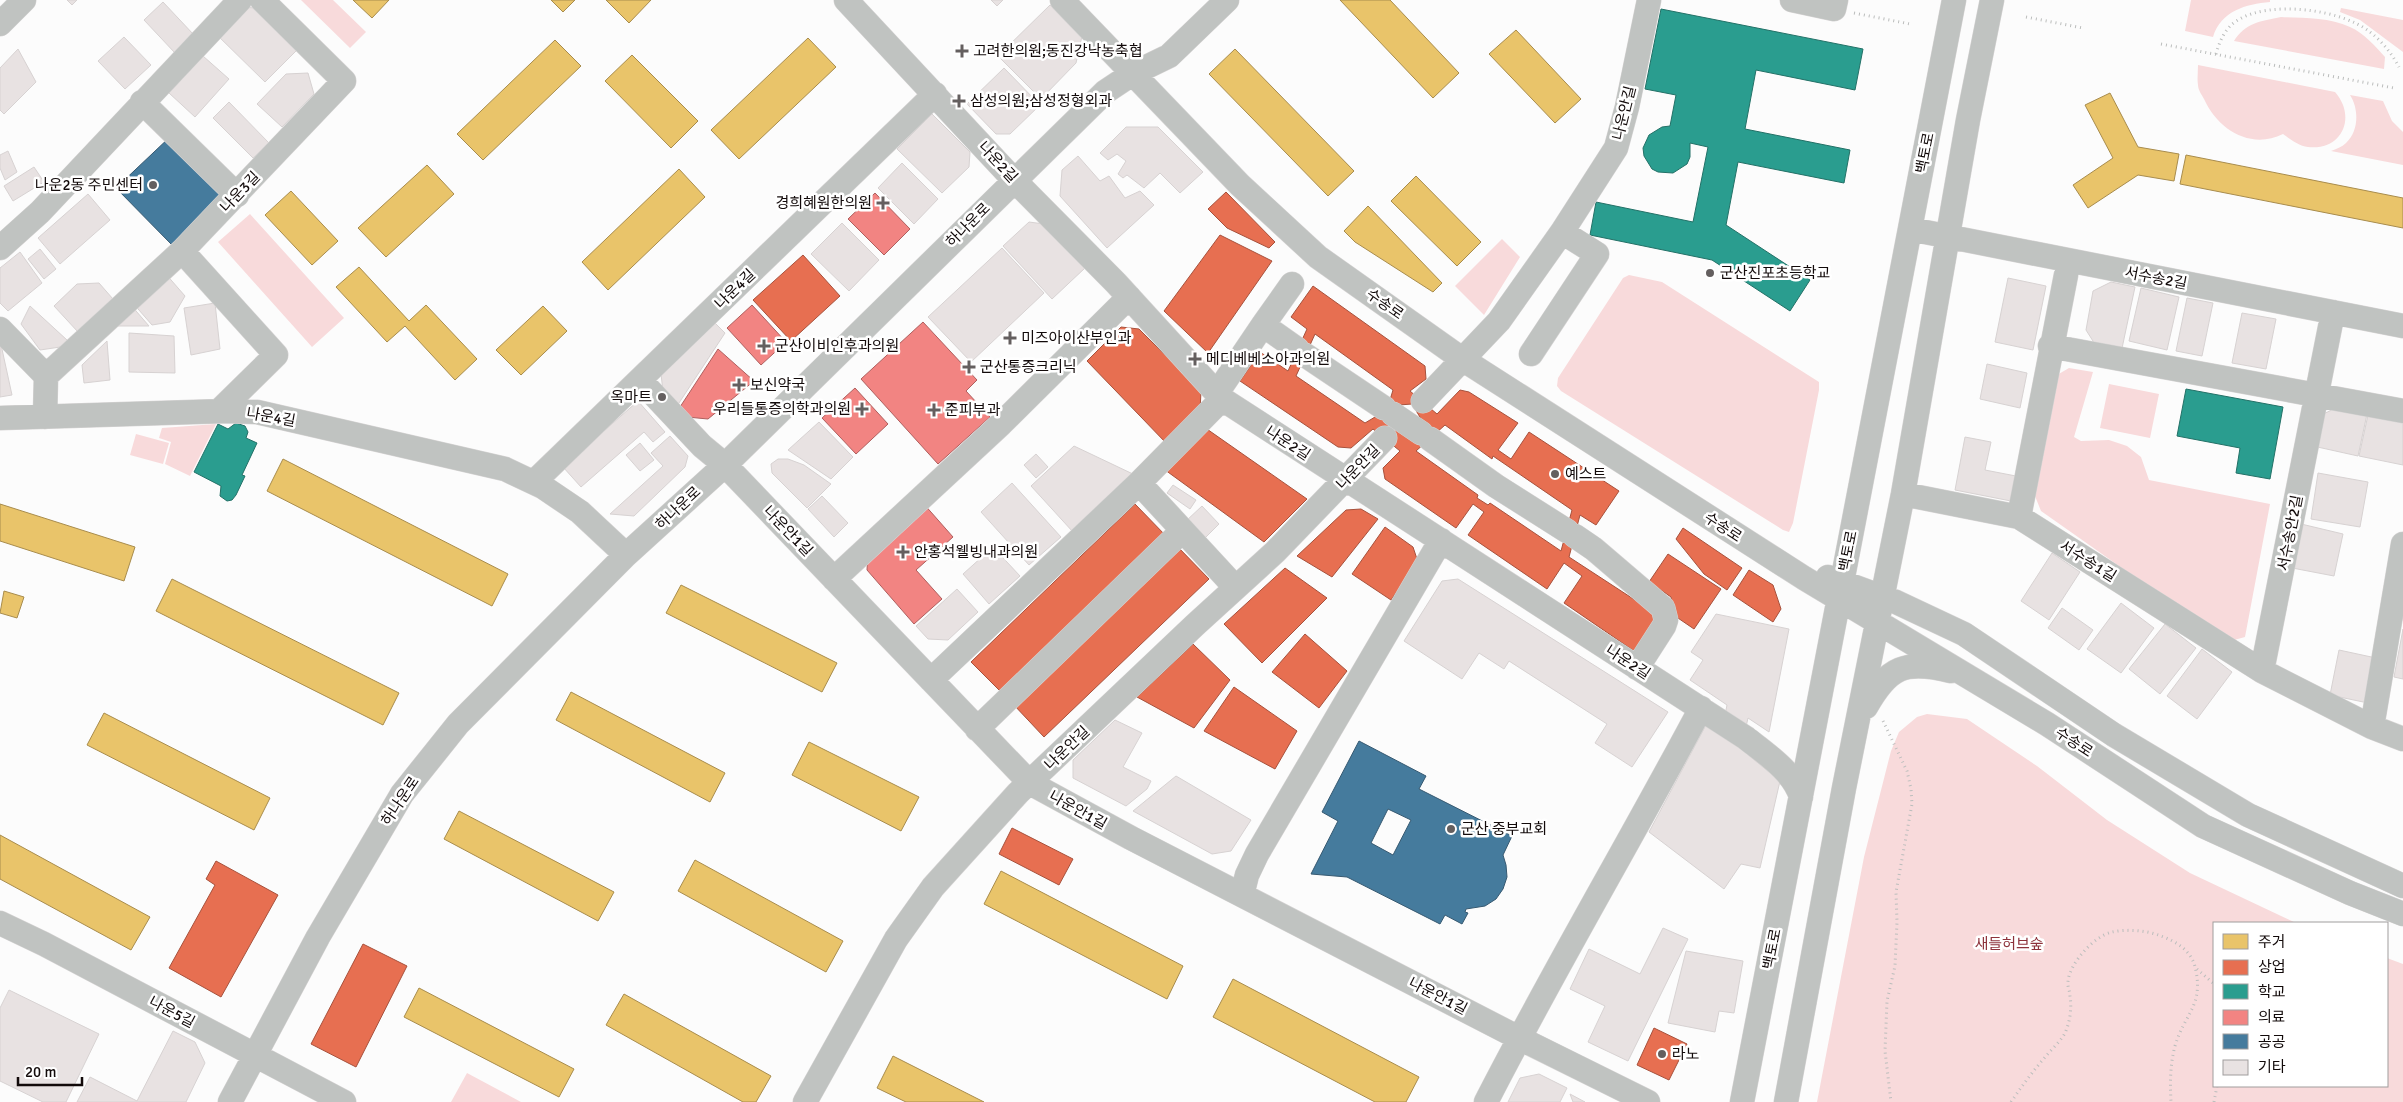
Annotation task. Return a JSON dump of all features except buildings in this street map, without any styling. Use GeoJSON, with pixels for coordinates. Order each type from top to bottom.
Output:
{"type":"FeatureCollection","features":[{"type":"Feature","properties":{"kind":"street"},"geometry":{"type":"LineString","coordinates":[[0,24],[24,0]]}},
{"type":"Feature","properties":{"kind":"street"},"geometry":{"type":"LineString","coordinates":[[0,248],[40,212],[240,0]]}},
{"type":"Feature","properties":{"kind":"street","name":"나운3길"},"geometry":{"type":"LineString","coordinates":[[46,376],[182,251],[344,82],[262,0]]}},
{"type":"Feature","properties":{"kind":"street","name":"나운2길"},"geometry":{"type":"LineString","coordinates":[[846,0],[1014,180],[1129,297],[1219,396],[1344,480],[1441,540],[1746,738],[1778,764],[1793,781],[1801,797]]}},
{"type":"Feature","properties":{"kind":"street","name":"수송로"},"geometry":{"type":"LineString","coordinates":[[1062,0],[1240,185],[1318,257],[1462,359],[1757,548],[1840,591],[1877,622],[1985,686],[2203,826],[2350,894],[2403,914]]}},
{"type":"Feature","properties":{"kind":"street","name":"하나운로"},"geometry":{"type":"LineString","coordinates":[[230,1102],[318,937],[402,794],[458,724],[626,555],[725,465],[1105,92],[1132,74],[1169,56],[1227,0]]}},
{"type":"Feature","properties":{"kind":"street","name":"나운안길"},"geometry":{"type":"LineString","coordinates":[[805,1102],[896,938],[933,887],[982,831],[1235,587],[1275,552],[1344,480],[1406,421],[1499,321],[1562,232],[1620,138],[1649,0]]}},
{"type":"Feature","properties":{"kind":"street"},"geometry":{"type":"LineString","coordinates":[[1792,0],[1835,4]]}},
{"type":"Feature","properties":{"kind":"street","name":"백토로"},"geometry":{"type":"LineString","coordinates":[[1742,1102],[1954,0]]}},
{"type":"Feature","properties":{"kind":"street"},"geometry":{"type":"LineString","coordinates":[[1786,1102],[1857,724],[1903,494],[1968,120],[1992,0]]}},
{"type":"Feature","properties":{"kind":"street","name":"나운4길"},"geometry":{"type":"LineString","coordinates":[[534,482],[935,94]]}},
{"type":"Feature","properties":{"kind":"street"},"geometry":{"type":"LineString","coordinates":[[142,102],[237,195]]}},
{"type":"Feature","properties":{"kind":"street","name":"서수송2길"},"geometry":{"type":"LineString","coordinates":[[1910,229],[2403,326]]}},
{"type":"Feature","properties":{"kind":"street"},"geometry":{"type":"LineString","coordinates":[[1531,354],[1597,254],[1562,232]]}},
{"type":"Feature","properties":{"kind":"street"},"geometry":{"type":"LineString","coordinates":[[182,251],[276,355],[218,411]]}},
{"type":"Feature","properties":{"kind":"street"},"geometry":{"type":"LineString","coordinates":[[1903,494],[2020,517],[2050,346],[2066,275]]}},
{"type":"Feature","properties":{"kind":"street"},"geometry":{"type":"LineString","coordinates":[[931,680],[1139,484],[1219,396],[1263,325],[1292,284]]}},
{"type":"Feature","properties":{"kind":"street"},"geometry":{"type":"LineString","coordinates":[[834,579],[961,463],[1129,297]]}},
{"type":"Feature","properties":{"kind":"street","name":"서수송안2길"},"geometry":{"type":"LineString","coordinates":[[2262,671],[2333,312]]}},
{"type":"Feature","properties":{"kind":"street"},"geometry":{"type":"LineString","coordinates":[[1263,325],[1406,421],[1496,486],[1594,549],[1662,608],[1666,620],[1664,626],[1637,668]]}},
{"type":"Feature","properties":{"kind":"street"},"geometry":{"type":"LineString","coordinates":[[0,330],[46,376],[45,418]]}},
{"type":"Feature","properties":{"kind":"street"},"geometry":{"type":"LineString","coordinates":[[2050,346],[2403,411]]}},
{"type":"Feature","properties":{"kind":"street","name":"나운안1길"},"geometry":{"type":"LineString","coordinates":[[640,380],[702,446],[725,465],[1030,783],[1242,896],[1648,1102]]}},
{"type":"Feature","properties":{"kind":"street","name":"나운4길"},"geometry":{"type":"LineString","coordinates":[[0,418],[218,411],[257,412],[505,469],[534,482],[580,512],[626,555]]}},
{"type":"Feature","properties":{"kind":"street"},"geometry":{"type":"LineString","coordinates":[[1139,484],[1235,587]]}},
{"type":"Feature","properties":{"kind":"street","name":"서수송1길"},"geometry":{"type":"LineString","coordinates":[[2020,517],[2262,671],[2372,727],[2403,739]]}},
{"type":"Feature","properties":{"kind":"street"},"geometry":{"type":"LineString","coordinates":[[977,729],[1182,531]]}},
{"type":"Feature","properties":{"kind":"street"},"geometry":{"type":"LineString","coordinates":[[1242,896],[1247,875],[1257,854],[1441,540]]}},
{"type":"Feature","properties":{"kind":"street"},"geometry":{"type":"LineString","coordinates":[[2372,727],[2403,544]]}},
{"type":"Feature","properties":{"kind":"street","name":"수송로"},"geometry":{"type":"LineString","coordinates":[[1840,591],[1882,597],[1930,616],[1964,634],[2114,735],[2248,815],[2403,886]]}},
{"type":"Feature","properties":{"kind":"street"},"geometry":{"type":"LineString","coordinates":[[1857,724],[1878,685],[1900,668],[1920,666],[1948,670],[1985,686]]}},
{"type":"Feature","properties":{"kind":"street"},"geometry":{"type":"LineString","coordinates":[[1486,1102],[1519,1038],[1636,831],[1701,708]]}},
{"type":"Feature","properties":{"kind":"street","name":"나운5길"},"geometry":{"type":"LineString","coordinates":[[0,923],[44,944],[344,1102]]}},
{"type":"Feature","properties":{"kind":"path"},"geometry":{"type":"LineString","coordinates":[[1835,4],[1910,24]]}},
{"type":"Feature","properties":{"kind":"path"},"geometry":{"type":"LineString","coordinates":[[2216,54],[2220,40],[2228,28],[2238,19],[2254,13],[2278,9],[2311,10],[2353,21],[2370,32],[2392,54],[2400,67]]}},
{"type":"Feature","properties":{"kind":"path"},"geometry":{"type":"LineString","coordinates":[[2026,17],[2083,28]]}},
{"type":"Feature","properties":{"kind":"path"},"geometry":{"type":"LineString","coordinates":[[2161,44],[2394,88]]}},
{"type":"Feature","properties":{"kind":"path"},"geometry":{"type":"LineString","coordinates":[[1883,721],[1904,762],[1912,789],[1912,804],[1896,892],[1895,966],[1887,1001],[1885,1052],[1891,1102]]}},
{"type":"Feature","properties":{"kind":"path"},"geometry":{"type":"LineString","coordinates":[[2011,1102],[2065,1032],[2072,1006],[2067,983],[2070,970],[2090,945],[2110,932],[2152,932],[2175,940],[2188,952],[2196,968],[2197,1003],[2184,1024],[2176,1045],[2170,1070],[2171,1102]]}},
{"type":"Feature","properties":{"kind":"path"},"geometry":{"type":"LineString","coordinates":[[2196,968],[2213,983]]}},
{"type":"Feature","properties":{"kind":"path"},"geometry":{"type":"LineString","coordinates":[[2214,1102],[2217,1087]]}},
{"type":"Feature","properties":{"kind":"green space"},"geometry":{"type":"Polygon","coordinates":[[[301,0],[333,0],[366,32],[350,48],[301,0]]]}},
{"type":"Feature","properties":{"kind":"green space"},"geometry":{"type":"Polygon","coordinates":[[[2191,0],[2270,0],[2270,2],[2236,10],[2222,21],[2213,37],[2185,31],[2191,0]]]}},
{"type":"Feature","properties":{"kind":"green space"},"geometry":{"type":"Polygon","coordinates":[[[2341,8],[2403,20],[2403,52],[2360,20],[2340,12],[2341,8]]]}},
{"type":"Feature","properties":{"kind":"green space"},"geometry":{"type":"Polygon","coordinates":[[[2281,17],[2333,21],[2355,30],[2369,40],[2385,57],[2384,69],[2234,41],[2248,27],[2281,17]]]}},
{"type":"Feature","properties":{"kind":"green space"},"geometry":{"type":"Polygon","coordinates":[[[2198,65],[2335,92],[2342,102],[2345,112],[2342,130],[2330,144],[2320,147],[2301,145],[2283,134],[2259,140],[2237,134],[2218,120],[2210,110],[2199,89],[2198,65]]]}},
{"type":"Feature","properties":{"kind":"green space"},"geometry":{"type":"Polygon","coordinates":[[[2350,95],[2383,101],[2392,121],[2403,132],[2403,165],[2331,151],[2344,144],[2353,132],[2356,113],[2350,95]]]}},
{"type":"Feature","properties":{"kind":"green space"},"geometry":{"type":"Polygon","coordinates":[[[250,214],[344,318],[312,347],[218,242],[250,214]]]}},
{"type":"Feature","properties":{"kind":"green space"},"geometry":{"type":"Polygon","coordinates":[[[1502,239],[1520,257],[1484,315],[1455,286],[1502,239]]]}},
{"type":"Feature","properties":{"kind":"green space"},"geometry":{"type":"Polygon","coordinates":[[[1629,275],[1662,282],[1819,382],[1793,523],[1789,532],[1561,391],[1557,386],[1558,378],[1623,278],[1629,275]]]}},
{"type":"Feature","properties":{"kind":"green space"},"geometry":{"type":"Polygon","coordinates":[[[2069,368],[2093,372],[2074,437],[2081,441],[2109,440],[2127,446],[2141,457],[2149,480],[2270,504],[2245,637],[2227,642],[2041,511],[2035,496],[2057,375],[2069,368]]]}},
{"type":"Feature","properties":{"kind":"green space"},"geometry":{"type":"Polygon","coordinates":[[[2109,384],[2159,394],[2150,438],[2100,428],[2109,384]]]}},
{"type":"Feature","properties":{"kind":"green space"},"geometry":{"type":"Polygon","coordinates":[[[216,424],[190,476],[165,464],[171,442],[159,438],[162,428],[216,424]]]}},
{"type":"Feature","properties":{"kind":"green space"},"geometry":{"type":"Polygon","coordinates":[[[136,434],[169,443],[163,464],[130,455],[136,434]]]}},
{"type":"Feature","properties":{"kind":"green space","name":"새들허브숲"},"geometry":{"type":"Polygon","coordinates":[[[1927,714],[1967,719],[2037,766],[2107,820],[2190,873],[2294,922],[2213,922],[2213,1087],[2388,1087],[2388,958],[2403,964],[2403,1102],[1817,1102],[1864,857],[1891,751],[1899,732],[1917,717],[1927,714]]]}},
{"type":"Feature","properties":{"kind":"green space"},"geometry":{"type":"Polygon","coordinates":[[[467,1073],[521,1102],[451,1102],[467,1073]]]}},
{"type":"Feature","properties":{"kind":"place","name":"고려한의원;동진강낙농축협"},"geometry":{"type":"Point","coordinates":[962,51]}},
{"type":"Feature","properties":{"kind":"place","name":"삼성의원;삼성정형외과"},"geometry":{"type":"Point","coordinates":[959,101]}},
{"type":"Feature","properties":{"kind":"place","name":"나운2동 주민센터"},"geometry":{"type":"Point","coordinates":[153,185]}},
{"type":"Feature","properties":{"kind":"place","name":"경희혜원한의원"},"geometry":{"type":"Point","coordinates":[883,203]}},
{"type":"Feature","properties":{"kind":"place","name":"군산진포초등학교"},"geometry":{"type":"Point","coordinates":[1710,273]}},
{"type":"Feature","properties":{"kind":"place","name":"미즈아이산부인과"},"geometry":{"type":"Point","coordinates":[1010,338]}},
{"type":"Feature","properties":{"kind":"place","name":"군산이비인후과의원"},"geometry":{"type":"Point","coordinates":[764,346]}},
{"type":"Feature","properties":{"kind":"place","name":"메디베베소아과의원"},"geometry":{"type":"Point","coordinates":[1195,359]}},
{"type":"Feature","properties":{"kind":"place","name":"군산통증크리닉"},"geometry":{"type":"Point","coordinates":[969,367]}},
{"type":"Feature","properties":{"kind":"place","name":"보신약국"},"geometry":{"type":"Point","coordinates":[739,385]}},
{"type":"Feature","properties":{"kind":"place","name":"옥마트"},"geometry":{"type":"Point","coordinates":[662,397]}},
{"type":"Feature","properties":{"kind":"place","name":"우리들통증의학과의원"},"geometry":{"type":"Point","coordinates":[862,409]}},
{"type":"Feature","properties":{"kind":"place","name":"준피부과"},"geometry":{"type":"Point","coordinates":[934,410]}},
{"type":"Feature","properties":{"kind":"place","name":"예스트"},"geometry":{"type":"Point","coordinates":[1555,474]}},
{"type":"Feature","properties":{"kind":"place","name":"안홍석웰빙내과의원"},"geometry":{"type":"Point","coordinates":[903,552]}},
{"type":"Feature","properties":{"kind":"place","name":"군산 중부교회"},"geometry":{"type":"Point","coordinates":[1451,829]}},
{"type":"Feature","properties":{"kind":"place","name":"라노"},"geometry":{"type":"Point","coordinates":[1662,1054]}}]}
